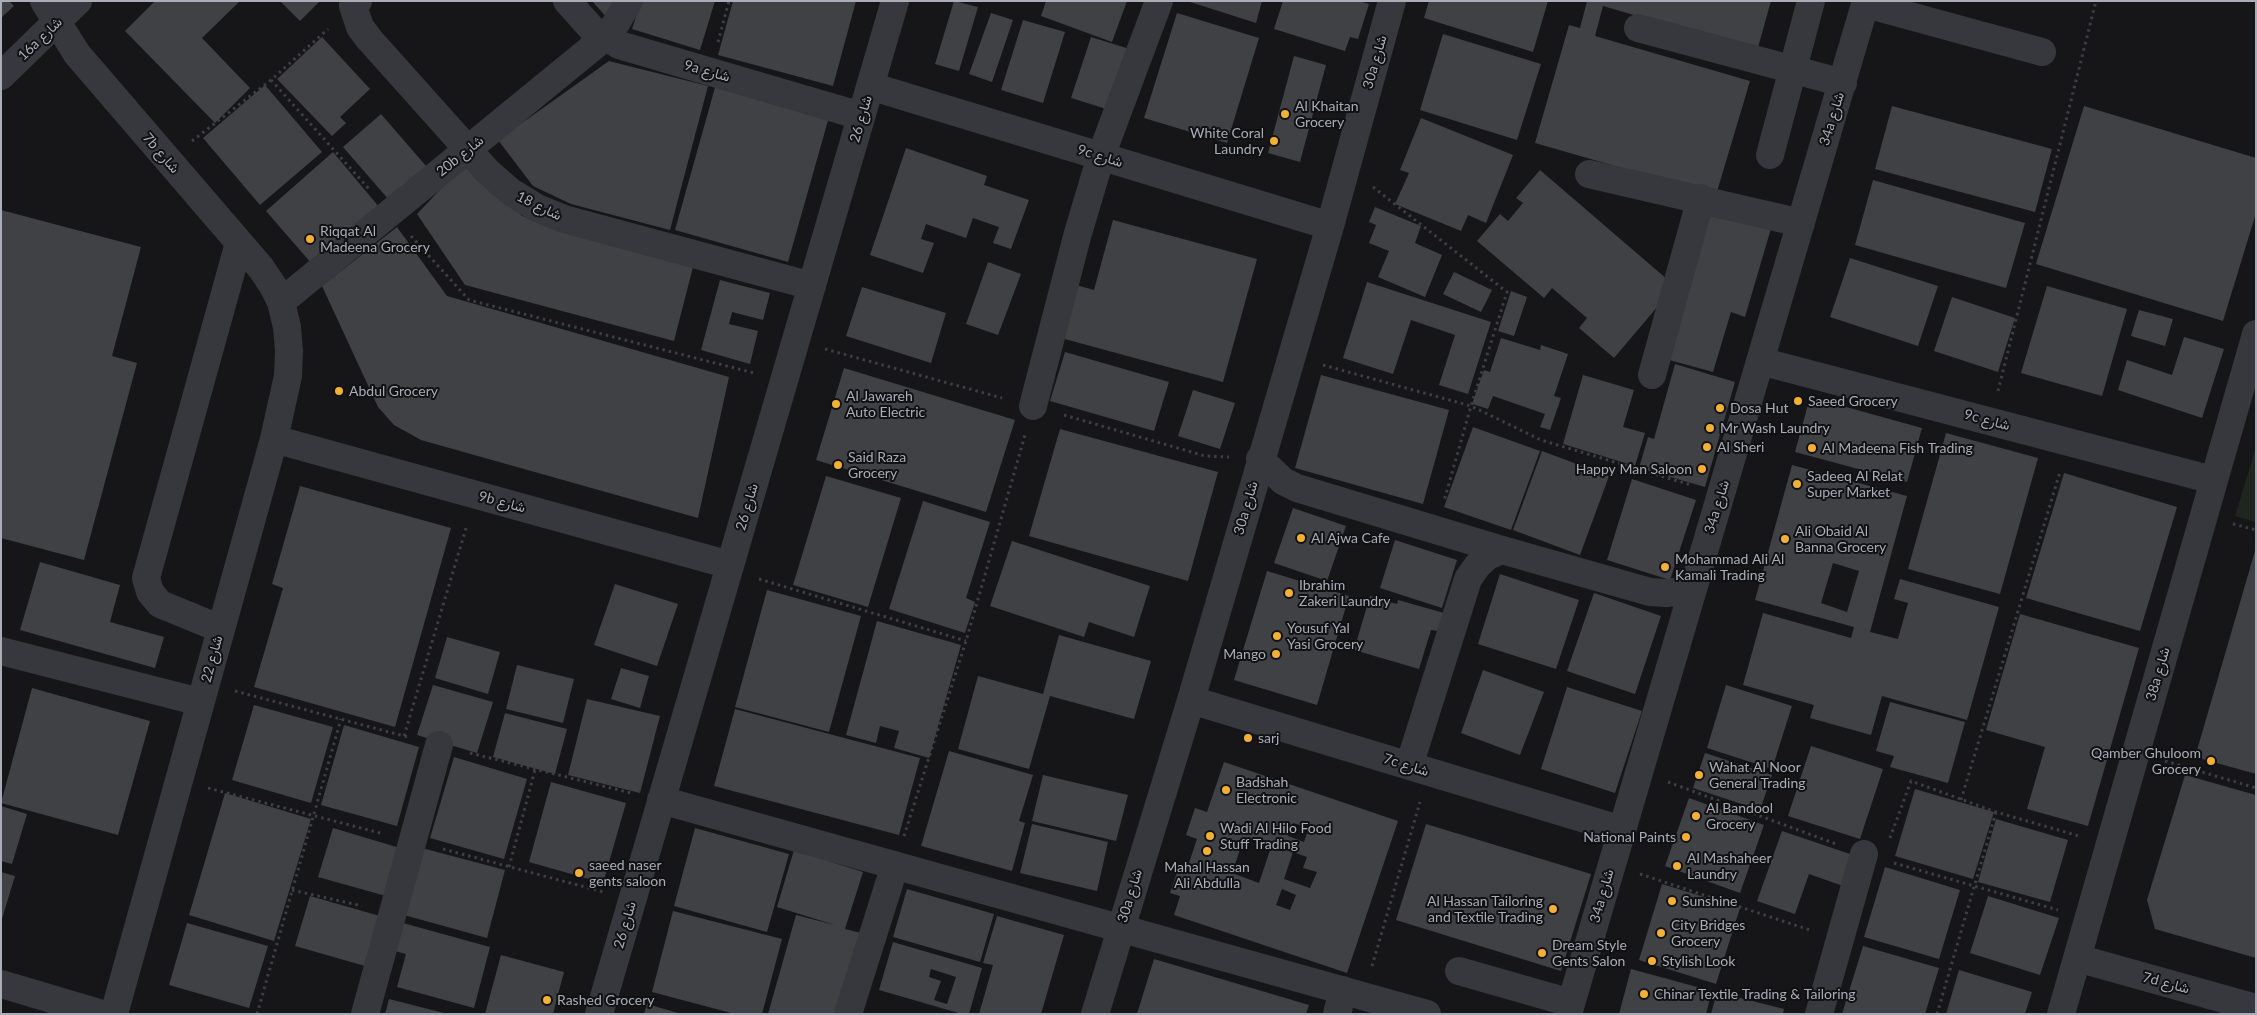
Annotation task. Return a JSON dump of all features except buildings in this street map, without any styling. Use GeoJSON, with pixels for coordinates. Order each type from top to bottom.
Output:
{"type":"FeatureCollection","features":[{"type":"Feature","properties":{"kind":"street","name":"16a شارع"},"geometry":{"type":"LineString","coordinates":[[1,76],[50,12],[78,1]]}},
{"type":"Feature","properties":{"kind":"street","name":"9a شارع"},"geometry":{"type":"LineString","coordinates":[[566,1],[592,29],[604,38],[619,45],[861,116]]}},
{"type":"Feature","properties":{"kind":"street","name":"20b شارع"},"geometry":{"type":"LineString","coordinates":[[281,302],[604,38],[615,25],[629,1]]}},
{"type":"Feature","properties":{"kind":"street","name":"شارع 26"},"geometry":{"type":"LineString","coordinates":[[599,1014],[895,1]]}},
{"type":"Feature","properties":{"kind":"street"},"geometry":{"type":"LineString","coordinates":[[1033,406],[1075,242],[1101,156],[1159,1]]}},
{"type":"Feature","properties":{"kind":"street","name":"30a شارع"},"geometry":{"type":"LineString","coordinates":[[1095,1014],[1191,700],[1260,458],[1330,226],[1392,1]]}},
{"type":"Feature","properties":{"kind":"street"},"geometry":{"type":"LineString","coordinates":[[1770,155],[1812,1]]}},
{"type":"Feature","properties":{"kind":"street"},"geometry":{"type":"LineString","coordinates":[[1866,2],[2042,52]]}},
{"type":"Feature","properties":{"kind":"street","name":"34a شارع"},"geometry":{"type":"LineString","coordinates":[[1569,1008],[1866,2]]}},
{"type":"Feature","properties":{"kind":"street","name":"شارع 18"},"geometry":{"type":"LineString","coordinates":[[356,4],[360,27],[369,39],[488,172],[511,192],[536,208],[555,215],[812,286]]}},
{"type":"Feature","properties":{"kind":"street","name":"7b شارع"},"geometry":{"type":"LineString","coordinates":[[50,12],[82,61],[261,268],[281,302]]}},
{"type":"Feature","properties":{"kind":"street"},"geometry":{"type":"LineString","coordinates":[[1638,28],[1843,83]]}},
{"type":"Feature","properties":{"kind":"street","name":"9c شارع"},"geometry":{"type":"LineString","coordinates":[[870,86],[1330,226]]}},
{"type":"Feature","properties":{"kind":"street"},"geometry":{"type":"LineString","coordinates":[[1589,174],[1701,198],[1801,223]]}},
{"type":"Feature","properties":{"kind":"street"},"geometry":{"type":"LineString","coordinates":[[1652,375],[1701,198]]}},
{"type":"Feature","properties":{"kind":"street"},"geometry":{"type":"LineString","coordinates":[[220,629],[160,604],[150,592],[146,578],[239,243]]}},
{"type":"Feature","properties":{"kind":"street","name":"شارع 22"},"geometry":{"type":"LineString","coordinates":[[114,1014],[274,439],[288,376],[289,360],[287,327],[281,302]]}},
{"type":"Feature","properties":{"kind":"street","name":"38a شارع"},"geometry":{"type":"LineString","coordinates":[[2061,1014],[2256,334]]}},
{"type":"Feature","properties":{"kind":"street","name":"9c شارع"},"geometry":{"type":"LineString","coordinates":[[1760,361],[2214,480]]}},
{"type":"Feature","properties":{"kind":"street","name":"9b شارع"},"geometry":{"type":"LineString","coordinates":[[274,439],[730,565]]}},
{"type":"Feature","properties":{"kind":"street"},"geometry":{"type":"LineString","coordinates":[[1260,458],[1283,481],[1297,488],[1502,550],[1650,592],[1683,591],[1694,585]]}},
{"type":"Feature","properties":{"kind":"street"},"geometry":{"type":"LineString","coordinates":[[1419,769],[1468,579],[1477,566],[1488,556],[1502,550]]}},
{"type":"Feature","properties":{"kind":"street"},"geometry":{"type":"LineString","coordinates":[[1,651],[200,702]]}},
{"type":"Feature","properties":{"kind":"street","name":"7c شارع"},"geometry":{"type":"LineString","coordinates":[[1191,700],[1622,830]]}},
{"type":"Feature","properties":{"kind":"street"},"geometry":{"type":"LineString","coordinates":[[365,1014],[439,745]]}},
{"type":"Feature","properties":{"kind":"street"},"geometry":{"type":"LineString","coordinates":[[661,800],[1120,928],[1348,1000],[1428,1014]]}},
{"type":"Feature","properties":{"kind":"street"},"geometry":{"type":"LineString","coordinates":[[1819,1014],[1864,854]]}},
{"type":"Feature","properties":{"kind":"street"},"geometry":{"type":"LineString","coordinates":[[848,1014],[895,865]]}},
{"type":"Feature","properties":{"kind":"street","name":"7d شارع"},"geometry":{"type":"LineString","coordinates":[[2077,958],[2256,1008]]}},
{"type":"Feature","properties":{"kind":"street"},"geometry":{"type":"LineString","coordinates":[[1459,971],[1569,1008]]}},
{"type":"Feature","properties":{"kind":"street"},"geometry":{"type":"LineString","coordinates":[[1,984],[102,1014]]}},
{"type":"Feature","properties":{"kind":"path"},"geometry":{"type":"LineString","coordinates":[[710,72],[729,1]]}},
{"type":"Feature","properties":{"kind":"path"},"geometry":{"type":"LineString","coordinates":[[1991,421],[2096,1]]}},
{"type":"Feature","properties":{"kind":"path"},"geometry":{"type":"LineString","coordinates":[[167,160],[271,80],[356,4]]}},
{"type":"Feature","properties":{"kind":"path"},"geometry":{"type":"LineString","coordinates":[[271,80],[469,300],[784,380]]}},
{"type":"Feature","properties":{"kind":"path"},"geometry":{"type":"LineString","coordinates":[[1346,166],[1507,292],[1470,406],[1435,530]]}},
{"type":"Feature","properties":{"kind":"path"},"geometry":{"type":"LineString","coordinates":[[1291,356],[1470,406],[1541,440],[1721,494]]}},
{"type":"Feature","properties":{"kind":"path"},"geometry":{"type":"LineString","coordinates":[[895,865],[966,641],[1033,406]]}},
{"type":"Feature","properties":{"kind":"path"},"geometry":{"type":"LineString","coordinates":[[1960,800],[2069,442]]}},
{"type":"Feature","properties":{"kind":"path"},"geometry":{"type":"LineString","coordinates":[[404,736],[476,495]]}},
{"type":"Feature","properties":{"kind":"path"},"geometry":{"type":"LineString","coordinates":[[730,565],[763,581],[966,641]]}},
{"type":"Feature","properties":{"kind":"path"},"geometry":{"type":"LineString","coordinates":[[257,1014],[341,719]]}},
{"type":"Feature","properties":{"kind":"path"},"geometry":{"type":"LineString","coordinates":[[2135,753],[2256,788]]}},
{"type":"Feature","properties":{"kind":"path"},"geometry":{"type":"LineString","coordinates":[[1348,1000],[1419,769]]}},
{"type":"Feature","properties":{"kind":"path"},"geometry":{"type":"LineString","coordinates":[[509,867],[535,770]]}},
{"type":"Feature","properties":{"kind":"path"},"geometry":{"type":"LineString","coordinates":[[1889,842],[1911,781],[1996,812],[2109,844]]}},
{"type":"Feature","properties":{"kind":"path"},"geometry":{"type":"LineString","coordinates":[[1937,1014],[1996,812]]}},
{"type":"Feature","properties":{"kind":"path"},"geometry":{"type":"LineString","coordinates":[[1611,865],[1840,940]]}},
{"type":"Feature","properties":{"kind":"path"},"geometry":{"type":"LineString","coordinates":[[292,890],[392,914]]}},
{"type":"Feature","properties":{"kind":"shaded area"},"geometry":{"type":"Polygon","coordinates":[[[2256,447],[2256,522],[2235,516],[2256,447]]]}},
{"type":"Feature","properties":{"kind":"place","name":"Al Khaitan Grocery"},"geometry":{"type":"Point","coordinates":[1285,114]}},
{"type":"Feature","properties":{"kind":"place","name":"White Coral Laundry"},"geometry":{"type":"Point","coordinates":[1274,141]}},
{"type":"Feature","properties":{"kind":"place","name":"Riqqat Al Madeena Grocery"},"geometry":{"type":"Point","coordinates":[310,239]}},
{"type":"Feature","properties":{"kind":"place","name":"Abdul Grocery"},"geometry":{"type":"Point","coordinates":[339,391]}},
{"type":"Feature","properties":{"kind":"place","name":"Saeed Grocery"},"geometry":{"type":"Point","coordinates":[1798,401]}},
{"type":"Feature","properties":{"kind":"place","name":"Al Jawareh Auto Electric"},"geometry":{"type":"Point","coordinates":[836,404]}},
{"type":"Feature","properties":{"kind":"place","name":"Dosa Hut"},"geometry":{"type":"Point","coordinates":[1720,408]}},
{"type":"Feature","properties":{"kind":"place","name":"Mr Wash Laundry"},"geometry":{"type":"Point","coordinates":[1710,428]}},
{"type":"Feature","properties":{"kind":"place","name":"Al Sheri"},"geometry":{"type":"Point","coordinates":[1707,447]}},
{"type":"Feature","properties":{"kind":"place","name":"Al Madeena Fish Trading"},"geometry":{"type":"Point","coordinates":[1812,448]}},
{"type":"Feature","properties":{"kind":"place","name":"Said Raza Grocery"},"geometry":{"type":"Point","coordinates":[838,465]}},
{"type":"Feature","properties":{"kind":"place","name":"Happy Man Saloon"},"geometry":{"type":"Point","coordinates":[1702,469]}},
{"type":"Feature","properties":{"kind":"place","name":"Sadeeq Al Relat Super Market"},"geometry":{"type":"Point","coordinates":[1797,484]}},
{"type":"Feature","properties":{"kind":"place","name":"Al Ajwa Cafe"},"geometry":{"type":"Point","coordinates":[1301,538]}},
{"type":"Feature","properties":{"kind":"place","name":"Ali Obaid Al Banna Grocery"},"geometry":{"type":"Point","coordinates":[1785,539]}},
{"type":"Feature","properties":{"kind":"place","name":"Mohammad Ali Al Kamali Trading"},"geometry":{"type":"Point","coordinates":[1665,567]}},
{"type":"Feature","properties":{"kind":"place","name":"Ibrahim Zakeri Laundry"},"geometry":{"type":"Point","coordinates":[1289,593]}},
{"type":"Feature","properties":{"kind":"place","name":"Yousuf Yal Yasi Grocery"},"geometry":{"type":"Point","coordinates":[1277,636]}},
{"type":"Feature","properties":{"kind":"place","name":"Mango"},"geometry":{"type":"Point","coordinates":[1276,654]}},
{"type":"Feature","properties":{"kind":"place","name":"sarj"},"geometry":{"type":"Point","coordinates":[1248,738]}},
{"type":"Feature","properties":{"kind":"place","name":"Qamber Ghuloom Grocery"},"geometry":{"type":"Point","coordinates":[2211,761]}},
{"type":"Feature","properties":{"kind":"place","name":"Wahat Al Noor General Trading"},"geometry":{"type":"Point","coordinates":[1699,775]}},
{"type":"Feature","properties":{"kind":"place","name":"Badshah Electronic"},"geometry":{"type":"Point","coordinates":[1226,790]}},
{"type":"Feature","properties":{"kind":"place","name":"Al Bandool Grocery"},"geometry":{"type":"Point","coordinates":[1696,816]}},
{"type":"Feature","properties":{"kind":"place","name":"Wadi Al Hilo Food Stuff Trading"},"geometry":{"type":"Point","coordinates":[1210,836]}},
{"type":"Feature","properties":{"kind":"place","name":"National Paints"},"geometry":{"type":"Point","coordinates":[1686,837]}},
{"type":"Feature","properties":{"kind":"place","name":"Mahal Hassan Ali Abdulla"},"geometry":{"type":"Point","coordinates":[1207,851]}},
{"type":"Feature","properties":{"kind":"place","name":"Al Mashaheer Laundry"},"geometry":{"type":"Point","coordinates":[1677,866]}},
{"type":"Feature","properties":{"kind":"place","name":"saeed naser gents saloon"},"geometry":{"type":"Point","coordinates":[579,873]}},
{"type":"Feature","properties":{"kind":"place","name":"Sunshine"},"geometry":{"type":"Point","coordinates":[1672,901]}},
{"type":"Feature","properties":{"kind":"place","name":"Al Hassan Tailoring and Textile Trading"},"geometry":{"type":"Point","coordinates":[1553,909]}},
{"type":"Feature","properties":{"kind":"place","name":"City Bridges Grocery"},"geometry":{"type":"Point","coordinates":[1661,933]}},
{"type":"Feature","properties":{"kind":"place","name":"Dream Style Gents Salon"},"geometry":{"type":"Point","coordinates":[1542,953]}},
{"type":"Feature","properties":{"kind":"place","name":"Stylish Look"},"geometry":{"type":"Point","coordinates":[1652,961]}},
{"type":"Feature","properties":{"kind":"place","name":"Chinar Textile Trading & Tailoring"},"geometry":{"type":"Point","coordinates":[1644,994]}},
{"type":"Feature","properties":{"kind":"place","name":"Rashed Grocery"},"geometry":{"type":"Point","coordinates":[547,1000]}}]}
